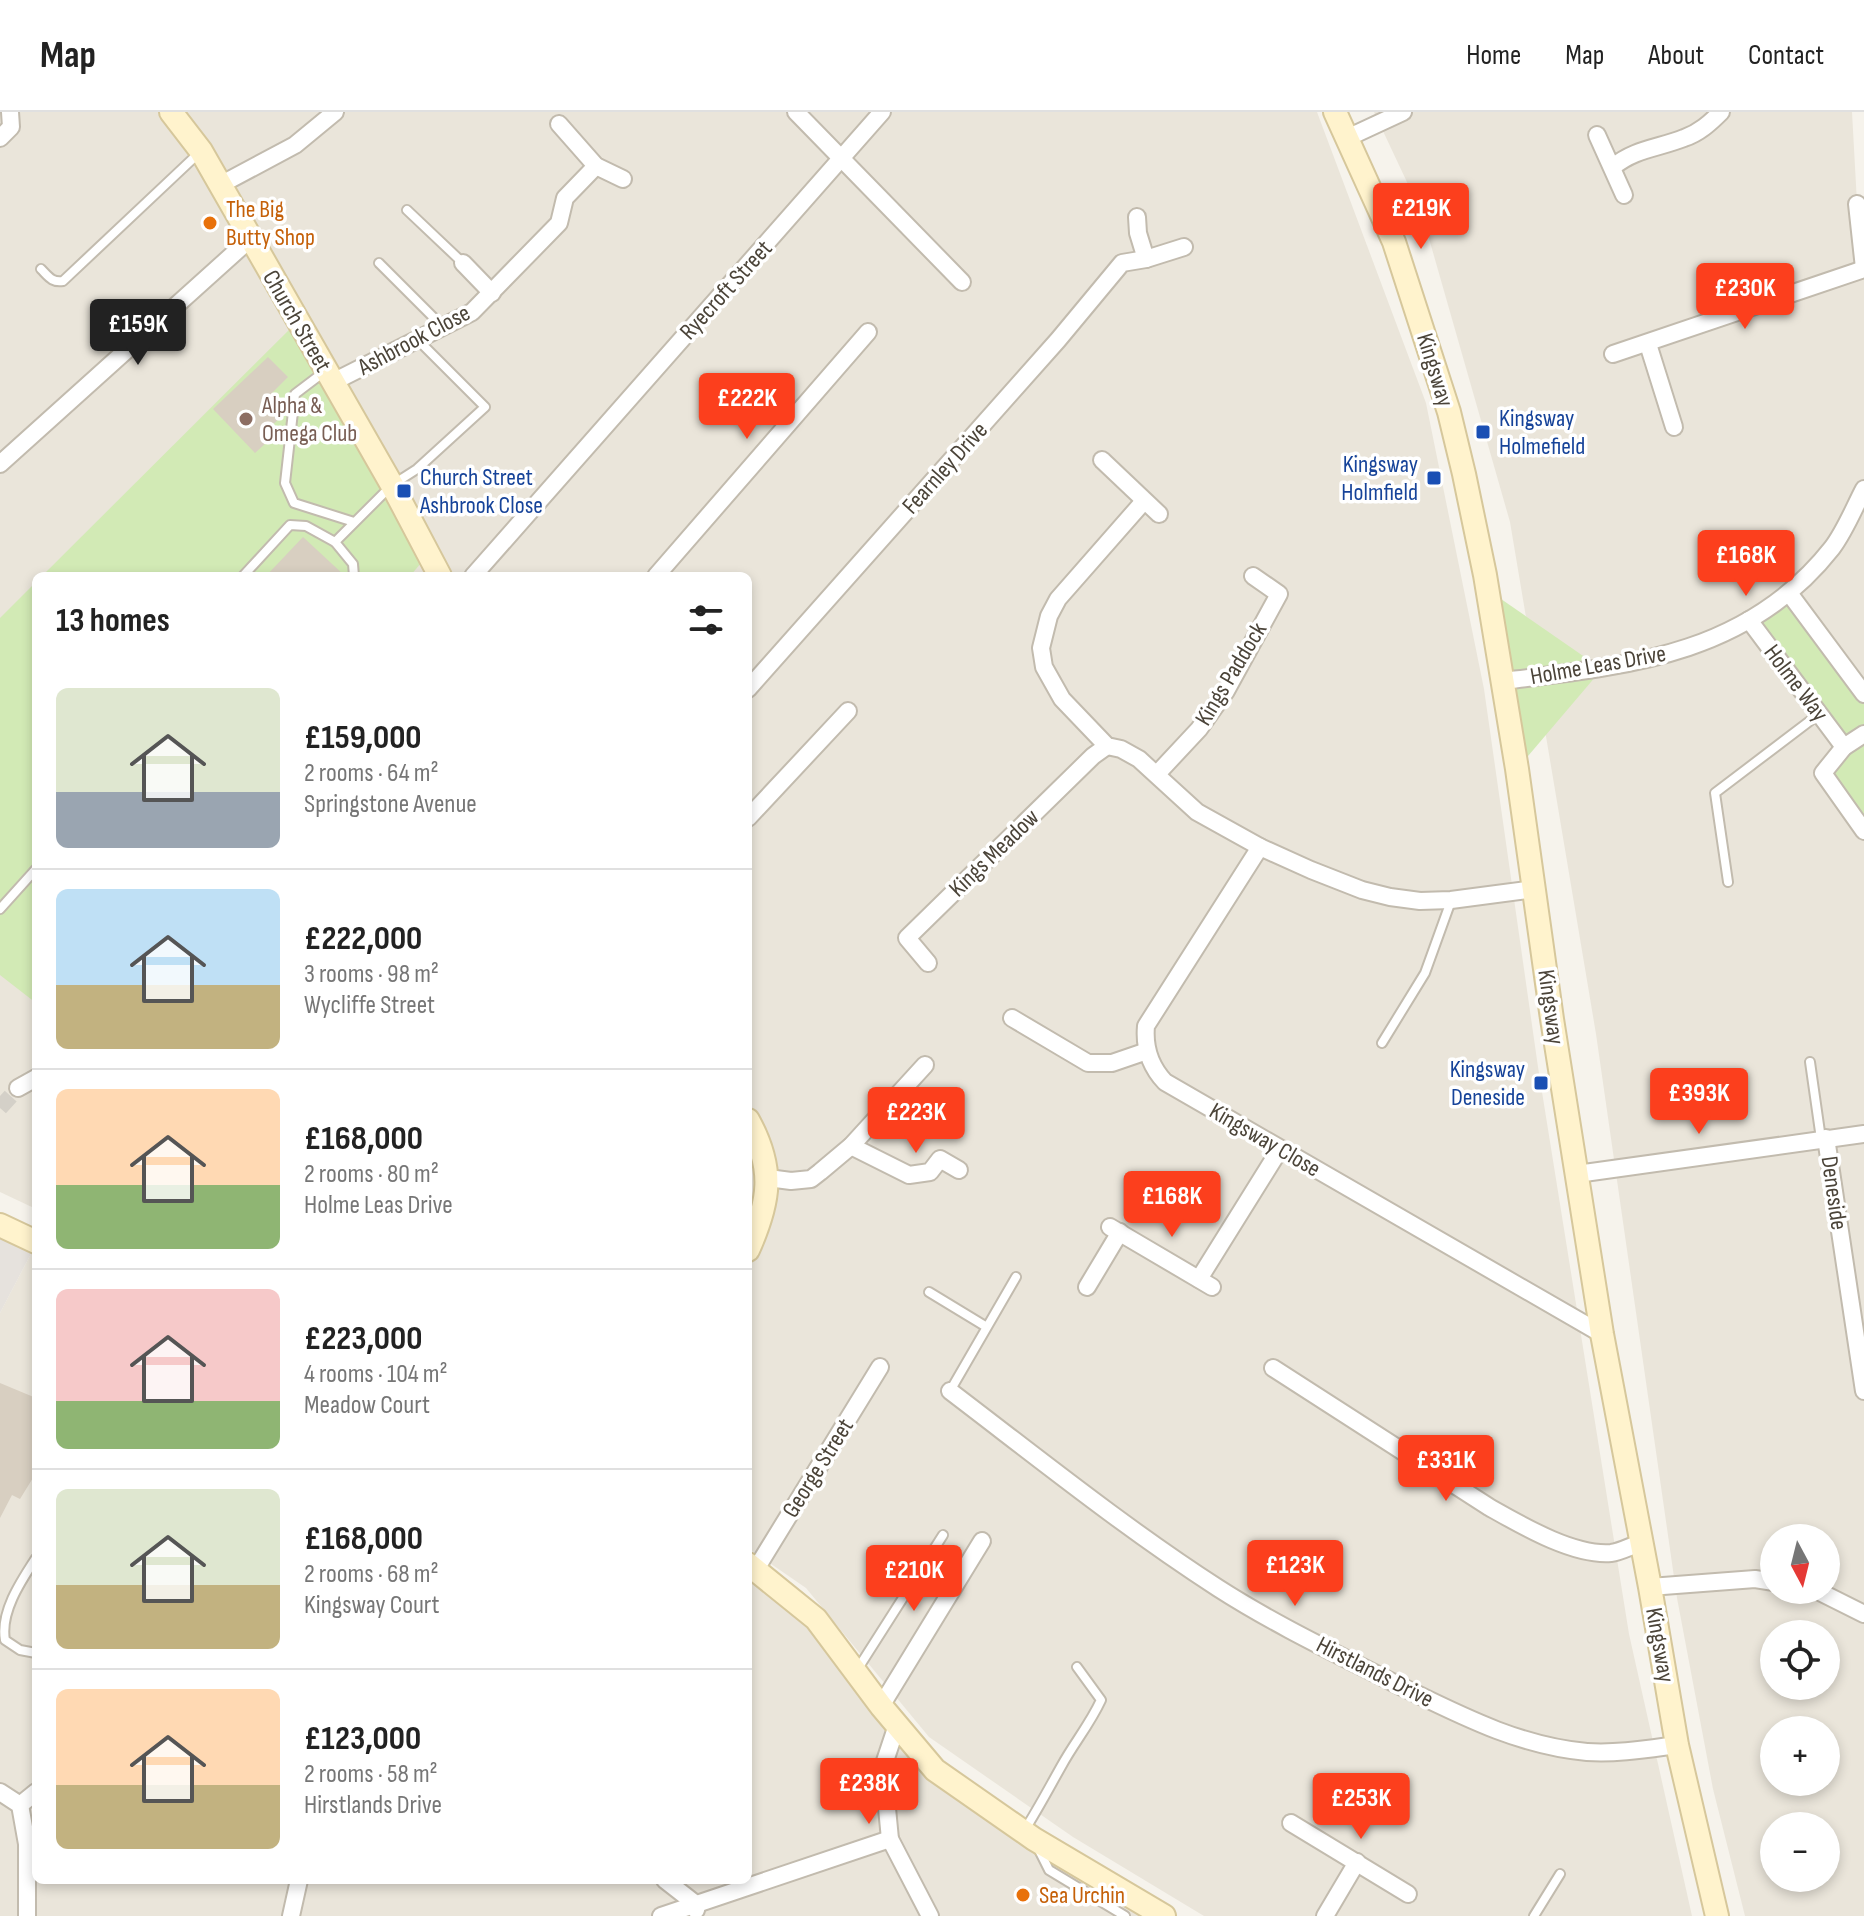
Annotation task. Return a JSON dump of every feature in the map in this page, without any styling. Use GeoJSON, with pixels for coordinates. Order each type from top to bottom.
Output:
{"type":"FeatureCollection","features":[{"type":"Feature","properties":{"kind":"main road","name":"Church Street"},"geometry":{"type":"LineString","coordinates":[[171,112],[201,151],[392,485],[436,572]]}},
{"type":"Feature","properties":{"kind":"main road","name":"Kingsway"},"geometry":{"type":"LineString","coordinates":[[1335,112],[1394,242],[1449,412],[1482,557],[1602,1334],[1677,1745],[1717,1916]]}},
{"type":"Feature","properties":{"kind":"main road"},"geometry":{"type":"LineString","coordinates":[[752,1127],[759,1140],[768,1178],[763,1216],[752,1241]]}},
{"type":"Feature","properties":{"kind":"main road"},"geometry":{"type":"LineString","coordinates":[[1,1229],[32,1241]]}},
{"type":"Feature","properties":{"kind":"main road"},"geometry":{"type":"LineString","coordinates":[[752,1566],[816,1619],[881,1706],[935,1770],[1029,1835],[1164,1916]]}},
{"type":"Feature","properties":{"kind":"street"},"geometry":{"type":"LineString","coordinates":[[0,138],[11,127],[10,112]]}},
{"type":"Feature","properties":{"kind":"street"},"geometry":{"type":"LineString","coordinates":[[220,185],[295,145],[335,112]]}},
{"type":"Feature","properties":{"kind":"street"},"geometry":{"type":"LineString","coordinates":[[796,112],[962,282]]}},
{"type":"Feature","properties":{"kind":"street","name":"Ryecroft Street"},"geometry":{"type":"LineString","coordinates":[[477,572],[882,112]]}},
{"type":"Feature","properties":{"kind":"street"},"geometry":{"type":"LineString","coordinates":[[1347,138],[1403,112]]}},
{"type":"Feature","properties":{"kind":"street"},"geometry":{"type":"LineString","coordinates":[[1613,167],[1624,157],[1688,137],[1704,128],[1721,112]]}},
{"type":"Feature","properties":{"kind":"street"},"geometry":{"type":"LineString","coordinates":[[559,124],[596,166],[623,179]]}},
{"type":"Feature","properties":{"kind":"street"},"geometry":{"type":"LineString","coordinates":[[1597,135],[1624,195]]}},
{"type":"Feature","properties":{"kind":"street","name":"Ashbrook Close"},"geometry":{"type":"LineString","coordinates":[[329,377],[472,312],[559,223],[565,198],[596,166]]}},
{"type":"Feature","properties":{"kind":"street"},"geometry":{"type":"LineString","coordinates":[[1613,354],[1864,268],[1857,204]]}},
{"type":"Feature","properties":{"kind":"street"},"geometry":{"type":"LineString","coordinates":[[1137,217],[1146,259]]}},
{"type":"Feature","properties":{"kind":"street"},"geometry":{"type":"LineString","coordinates":[[0,464],[250,239]]}},
{"type":"Feature","properties":{"kind":"street","name":"Fearnley Drive"},"geometry":{"type":"LineString","coordinates":[[752,684],[1058,340],[1122,263],[1184,247]]}},
{"type":"Feature","properties":{"kind":"street","name":"Ashbrook Close"},"geometry":{"type":"LineString","coordinates":[[463,263],[492,293]]}},
{"type":"Feature","properties":{"kind":"street"},"geometry":{"type":"LineString","coordinates":[[659,572],[868,332]]}},
{"type":"Feature","properties":{"kind":"street"},"geometry":{"type":"LineString","coordinates":[[1648,344],[1674,427]]}},
{"type":"Feature","properties":{"kind":"street"},"geometry":{"type":"LineString","coordinates":[[1102,460],[1159,514]]}},
{"type":"Feature","properties":{"kind":"street","name":"Holme Leas Drive"},"geometry":{"type":"LineString","coordinates":[[1503,681],[1645,661],[1721,635],[1789,593],[1834,545],[1864,489]]}},
{"type":"Feature","properties":{"kind":"street"},"geometry":{"type":"LineString","coordinates":[[1144,501],[1058,599],[1049,616],[1041,648],[1044,667],[1062,699],[1107,746],[1121,749],[1139,759],[1197,812],[1260,847],[1362,890],[1420,901],[1534,889]]}},
{"type":"Feature","properties":{"kind":"street","name":"Kings Paddock"},"geometry":{"type":"LineString","coordinates":[[1157,774],[1199,729],[1226,691],[1279,594],[1253,576]]}},
{"type":"Feature","properties":{"kind":"street","name":"Holme Way"},"geometry":{"type":"LineString","coordinates":[[1789,593],[1864,694]]}},
{"type":"Feature","properties":{"kind":"street","name":"Holme Way"},"geometry":{"type":"LineString","coordinates":[[1749,620],[1844,747]]}},
{"type":"Feature","properties":{"kind":"street"},"geometry":{"type":"LineString","coordinates":[[752,814],[848,711]]}},
{"type":"Feature","properties":{"kind":"street","name":"Holme Way"},"geometry":{"type":"LineString","coordinates":[[1864,734],[1844,747],[1823,773],[1864,831]]}},
{"type":"Feature","properties":{"kind":"street","name":"Kings Meadow"},"geometry":{"type":"LineString","coordinates":[[928,963],[907,938],[1093,756],[1107,746]]}},
{"type":"Feature","properties":{"kind":"street"},"geometry":{"type":"LineString","coordinates":[[1012,1018],[1088,1063],[1112,1063],[1147,1051],[1146,1026],[1153,1012],[1260,847]]}},
{"type":"Feature","properties":{"kind":"street","name":"Kingsway Close"},"geometry":{"type":"LineString","coordinates":[[1147,1051],[1165,1082],[1602,1334]]}},
{"type":"Feature","properties":{"kind":"street"},"geometry":{"type":"LineString","coordinates":[[768,1178],[791,1181],[811,1179],[851,1146],[925,1065]]}},
{"type":"Feature","properties":{"kind":"street"},"geometry":{"type":"LineString","coordinates":[[18,1088],[32,1080]]}},
{"type":"Feature","properties":{"kind":"street","name":"Deneside"},"geometry":{"type":"LineString","coordinates":[[1577,1174],[1864,1134]]}},
{"type":"Feature","properties":{"kind":"street","name":"Deneside"},"geometry":{"type":"LineString","coordinates":[[1823,1138],[1864,1391]]}},
{"type":"Feature","properties":{"kind":"street"},"geometry":{"type":"LineString","coordinates":[[851,1146],[909,1175],[930,1172],[940,1159],[959,1170]]}},
{"type":"Feature","properties":{"kind":"street"},"geometry":{"type":"LineString","coordinates":[[1087,1287],[1115,1230],[1205,1283],[1280,1149]]}},
{"type":"Feature","properties":{"kind":"street","name":"George Street"},"geometry":{"type":"LineString","coordinates":[[752,1566],[880,1367]]}},
{"type":"Feature","properties":{"kind":"street"},"geometry":{"type":"LineString","coordinates":[[1273,1368],[1489,1507],[1553,1539],[1584,1549],[1611,1553],[1640,1543]]}},
{"type":"Feature","properties":{"kind":"street","name":"Hirstlands Drive"},"geometry":{"type":"LineString","coordinates":[[950,1391],[1121,1521],[1220,1589],[1346,1659],[1457,1714],[1499,1733],[1586,1752],[1631,1752],[1677,1745]]}},
{"type":"Feature","properties":{"kind":"street"},"geometry":{"type":"LineString","coordinates":[[881,1706],[982,1541]]}},
{"type":"Feature","properties":{"kind":"street"},"geometry":{"type":"LineString","coordinates":[[1650,1587],[1760,1580]]}},
{"type":"Feature","properties":{"kind":"street"},"geometry":{"type":"LineString","coordinates":[[1840,1602],[1864,1614]]}},
{"type":"Feature","properties":{"kind":"street"},"geometry":{"type":"LineString","coordinates":[[897,1725],[883,1767],[890,1839],[930,1916]]}},
{"type":"Feature","properties":{"kind":"street"},"geometry":{"type":"LineString","coordinates":[[0,1792],[20,1805],[31,1854],[27,1916]]}},
{"type":"Feature","properties":{"kind":"street"},"geometry":{"type":"LineString","coordinates":[[20,1805],[32,1795]]}},
{"type":"Feature","properties":{"kind":"street"},"geometry":{"type":"LineString","coordinates":[[1291,1823],[1408,1894]]}},
{"type":"Feature","properties":{"kind":"street"},"geometry":{"type":"LineString","coordinates":[[661,1916],[696,1910],[890,1839]]}},
{"type":"Feature","properties":{"kind":"street"},"geometry":{"type":"LineString","coordinates":[[1325,1916],[1357,1862]]}},
{"type":"Feature","properties":{"kind":"street"},"geometry":{"type":"LineString","coordinates":[[291,1916],[298,1884]]}},
{"type":"Feature","properties":{"kind":"street"},"geometry":{"type":"LineString","coordinates":[[669,1884],[696,1910]]}},
{"type":"Feature","properties":{"kind":"lane"},"geometry":{"type":"LineString","coordinates":[[41,269],[51,279],[63,281],[201,151]]}},
{"type":"Feature","properties":{"kind":"lane"},"geometry":{"type":"LineString","coordinates":[[407,210],[463,263]]}},
{"type":"Feature","properties":{"kind":"lane"},"geometry":{"type":"LineString","coordinates":[[379,263],[442,326]]}},
{"type":"Feature","properties":{"kind":"lane"},"geometry":{"type":"LineString","coordinates":[[335,542],[392,485],[417,469],[485,407],[417,339]]}},
{"type":"Feature","properties":{"kind":"lane"},"geometry":{"type":"LineString","coordinates":[[329,377],[295,394],[285,483],[294,503],[354,522]]}},
{"type":"Feature","properties":{"kind":"lane"},"geometry":{"type":"LineString","coordinates":[[247,572],[290,525],[306,526],[335,542],[353,564],[354,572]]}},
{"type":"Feature","properties":{"kind":"lane"},"geometry":{"type":"LineString","coordinates":[[1728,882],[1715,793],[1819,714]]}},
{"type":"Feature","properties":{"kind":"lane"},"geometry":{"type":"LineString","coordinates":[[0,909],[32,873]]}},
{"type":"Feature","properties":{"kind":"lane"},"geometry":{"type":"LineString","coordinates":[[1382,1043],[1425,973],[1451,900]]}},
{"type":"Feature","properties":{"kind":"lane"},"geometry":{"type":"LineString","coordinates":[[1810,1062],[1823,1138]]}},
{"type":"Feature","properties":{"kind":"lane"},"geometry":{"type":"LineString","coordinates":[[950,1391],[1016,1277]]}},
{"type":"Feature","properties":{"kind":"lane"},"geometry":{"type":"LineString","coordinates":[[929,1292],[985,1326]]}},
{"type":"Feature","properties":{"kind":"lane"},"geometry":{"type":"LineString","coordinates":[[857,1671],[943,1535]]}},
{"type":"Feature","properties":{"kind":"lane"},"geometry":{"type":"LineString","coordinates":[[32,1565],[11,1599],[2,1623],[5,1640],[20,1650],[32,1652]]}},
{"type":"Feature","properties":{"kind":"lane"},"geometry":{"type":"LineString","coordinates":[[1077,1667],[1101,1700],[1063,1763],[1029,1835],[1049,1870],[1125,1916]]}},
{"type":"Feature","properties":{"kind":"lane"},"geometry":{"type":"LineString","coordinates":[[1534,1916],[1560,1874]]}},
{"type":"Feature","properties":{"kind":"shaded area"},"geometry":{"type":"Polygon","coordinates":[[[0,112],[1317,112],[1426,403],[1484,689],[1538,1067],[1629,1634],[1692,1916],[1204,1916],[1073,1837],[929,1737],[806,1588],[752,1551],[752,572],[32,572],[32,1207],[0,1192],[0,112]]]}},
{"type":"Feature","properties":{"kind":"shaded area"},"geometry":{"type":"Polygon","coordinates":[[[1374,112],[1852,112],[1857,203],[1864,203],[1864,1916],[1745,1916],[1713,1789],[1677,1598],[1596,1034],[1510,522],[1422,214],[1374,112]]]}},
{"type":"Feature","properties":{"kind":"shaded area"},"geometry":{"type":"Polygon","coordinates":[[[0,1225],[32,1242],[32,1252],[0,1313],[0,1225]]]}},
{"type":"Feature","properties":{"kind":"shaded area"},"geometry":{"type":"Polygon","coordinates":[[[32,1252],[32,1884],[752,1884],[752,1567],[816,1619],[935,1770],[1164,1916],[0,1916],[0,1313],[32,1252]]]}},
{"type":"Feature","properties":{"kind":"green space"},"geometry":{"type":"Polygon","coordinates":[[[298,321],[428,555],[413,572],[46,572],[298,321]]]}},
{"type":"Feature","properties":{"kind":"green space"},"geometry":{"type":"Polygon","coordinates":[[[32,586],[32,1000],[0,975],[0,618],[32,586]]]}},
{"type":"Feature","properties":{"kind":"green space"},"geometry":{"type":"Polygon","coordinates":[[[1488,590],[1602,669],[1517,769],[1488,590]]]}},
{"type":"Feature","properties":{"kind":"green space"},"geometry":{"type":"Polygon","coordinates":[[[1789,593],[1864,694],[1864,831],[1823,773],[1843,747],[1749,620],[1789,593]]]}},
{"type":"Feature","properties":{"kind":"building"},"geometry":{"type":"Polygon","coordinates":[[[268,357],[288,377],[262,403],[278,420],[272,425],[278,432],[255,453],[213,409],[268,357]]]}},
{"type":"Feature","properties":{"kind":"building"},"geometry":{"type":"Polygon","coordinates":[[[303,537],[341,572],[270,572],[303,537]]]}},
{"type":"Feature","properties":{"kind":"building"},"geometry":{"type":"Polygon","coordinates":[[[0,1383],[32,1396],[32,1480],[20,1499],[12,1495],[0,1518],[0,1383]]]}},
{"type":"Feature","properties":{"kind":"tunnel"},"geometry":{"type":"LineString","coordinates":[[0,1108],[18,1088]]}},
{"type":"Feature","properties":{"kind":"place","name":"The Big Butty Shop"},"geometry":{"type":"Point","coordinates":[210,223]}},
{"type":"Feature","properties":{"kind":"place","name":"Alpha & Omega Club"},"geometry":{"type":"Point","coordinates":[246,419]}},
{"type":"Feature","properties":{"kind":"place","name":"Kingsway Holmefield"},"geometry":{"type":"Point","coordinates":[1483,432]}},
{"type":"Feature","properties":{"kind":"place","name":"Kingsway Holmfield"},"geometry":{"type":"Point","coordinates":[1434,478]}},
{"type":"Feature","properties":{"kind":"place","name":"Church Street Ashbrook Close"},"geometry":{"type":"Point","coordinates":[404,491]}},
{"type":"Feature","properties":{"kind":"place","name":"Kingsway Deneside"},"geometry":{"type":"Point","coordinates":[1541,1083]}},
{"type":"Feature","properties":{"kind":"place","name":"Sea Urchin"},"geometry":{"type":"Point","coordinates":[1023,1895]}}]}
